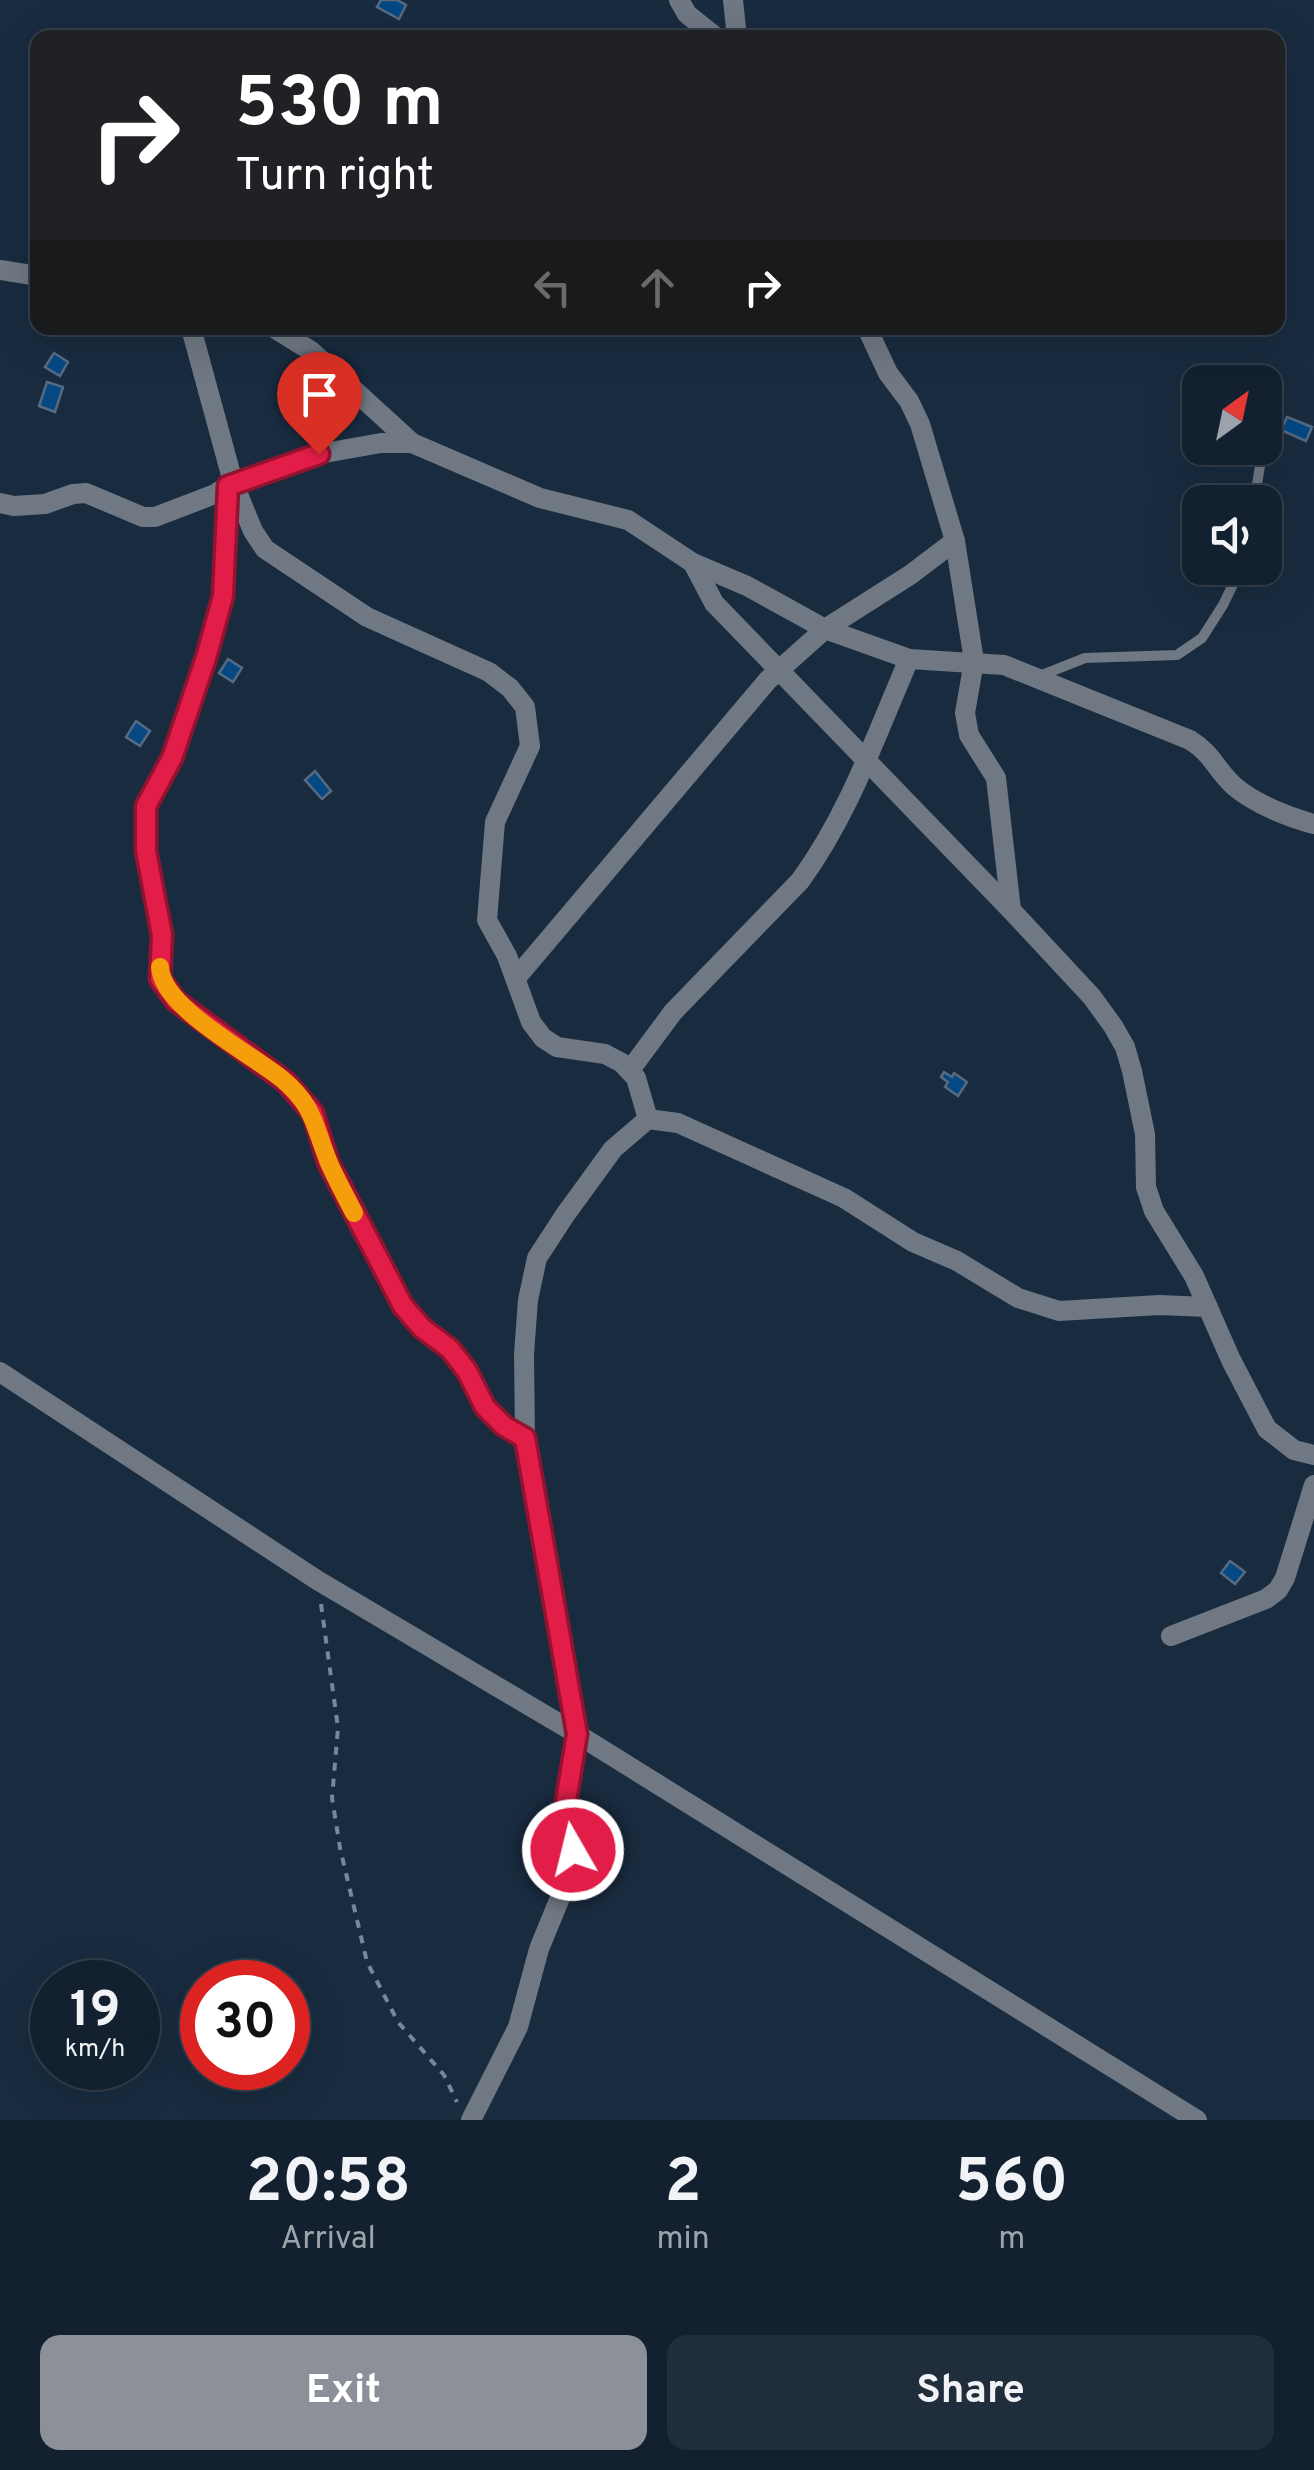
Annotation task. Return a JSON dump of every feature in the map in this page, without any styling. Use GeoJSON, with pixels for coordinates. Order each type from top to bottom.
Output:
{"type":"FeatureCollection","features":[{"type":"Feature","properties":{"kind":"street"},"geometry":{"type":"LineString","coordinates":[[679,0],[686,14],[707,30]]}},
{"type":"Feature","properties":{"kind":"street"},"geometry":{"type":"LineString","coordinates":[[732,0],[736,30]]}},
{"type":"Feature","properties":{"kind":"street"},"geometry":{"type":"LineString","coordinates":[[0,270],[30,275]]}},
{"type":"Feature","properties":{"kind":"street"},"geometry":{"type":"LineString","coordinates":[[194,335],[230,484],[265,549],[366,617],[488,672],[510,688],[525,707],[530,746],[495,822],[486,910],[516,978],[522,1003],[542,1038],[558,1047],[605,1054],[630,1070],[648,1120]]}},
{"type":"Feature","properties":{"kind":"street"},"geometry":{"type":"LineString","coordinates":[[285,335],[311,351],[412,444],[540,498],[628,520],[693,562],[747,586],[825,629],[909,659],[1004,665],[1190,740],[1209,753],[1233,785],[1244,793],[1314,824]]}},
{"type":"Feature","properties":{"kind":"street"},"geometry":{"type":"LineString","coordinates":[[871,335],[888,373],[909,400],[920,424],[956,541],[974,661],[965,713],[969,735],[996,778],[1012,910]]}},
{"type":"Feature","properties":{"kind":"street"},"geometry":{"type":"LineString","coordinates":[[0,503],[45,504],[86,493],[155,518],[230,484],[319,454],[381,444],[412,444]]}},
{"type":"Feature","properties":{"kind":"street"},"geometry":{"type":"LineString","coordinates":[[230,484],[223,596],[172,758],[146,806],[146,851],[162,935],[160,979],[176,1001],[286,1082],[313,1113],[328,1162],[403,1306],[422,1328],[450,1349],[467,1371],[485,1407],[504,1426],[525,1438]]}},
{"type":"Feature","properties":{"kind":"street"},"geometry":{"type":"LineString","coordinates":[[516,978],[778,670],[825,629],[956,541]]}},
{"type":"Feature","properties":{"kind":"street"},"geometry":{"type":"LineString","coordinates":[[693,562],[714,603],[1092,997],[1124,1047],[1144,1134],[1149,1198],[1194,1276],[1267,1429],[1294,1450],[1314,1455]]}},
{"type":"Feature","properties":{"kind":"street"},"geometry":{"type":"LineString","coordinates":[[630,1070],[672,1012],[800,882],[832,832],[867,762],[909,659]]}},
{"type":"Feature","properties":{"kind":"street"},"geometry":{"type":"LineString","coordinates":[[471,2120],[518,2027],[540,1949],[571,1871],[573,1850],[566,1801],[577,1734],[525,1438],[524,1354],[528,1300],[537,1258],[613,1149],[648,1120],[678,1123],[844,1198],[914,1242],[957,1261],[1018,1298],[1059,1310],[1159,1305],[1208,1308]]}},
{"type":"Feature","properties":{"kind":"street"},"geometry":{"type":"LineString","coordinates":[[0,1372],[317,1580],[577,1734],[1196,2120]]}},
{"type":"Feature","properties":{"kind":"street"},"geometry":{"type":"LineString","coordinates":[[1171,1636],[1266,1599],[1278,1590],[1314,1485]]}},
{"type":"Feature","properties":{"kind":"lane"},"geometry":{"type":"LineString","coordinates":[[1036,678],[1085,658],[1177,655],[1202,638],[1232,585]]}},
{"type":"Feature","properties":{"kind":"path"},"geometry":{"type":"LineString","coordinates":[[317,1580],[338,1728],[332,1798],[367,1962],[398,2022],[444,2075],[456,2102]]}},
{"type":"Feature","properties":{"kind":"building"},"geometry":{"type":"Polygon","coordinates":[[[381,0],[397,0],[406,5],[399,19],[377,7],[381,0]]]}},
{"type":"Feature","properties":{"kind":"building"},"geometry":{"type":"Polygon","coordinates":[[[54,353],[68,362],[60,376],[45,367],[54,353]]]}},
{"type":"Feature","properties":{"kind":"building"},"geometry":{"type":"Polygon","coordinates":[[[47,382],[63,387],[55,412],[39,406],[47,382]]]}},
{"type":"Feature","properties":{"kind":"building"},"geometry":{"type":"Polygon","coordinates":[[[1287,417],[1312,427],[1306,441],[1282,428],[1287,417]]]}},
{"type":"Feature","properties":{"kind":"building"},"geometry":{"type":"Polygon","coordinates":[[[228,659],[242,668],[233,682],[219,673],[228,659]]]}},
{"type":"Feature","properties":{"kind":"building"},"geometry":{"type":"Polygon","coordinates":[[[136,721],[150,731],[140,746],[126,737],[136,721]]]}},
{"type":"Feature","properties":{"kind":"building"},"geometry":{"type":"Polygon","coordinates":[[[315,771],[331,791],[322,799],[305,780],[315,771]]]}},
{"type":"Feature","properties":{"kind":"building"},"geometry":{"type":"Polygon","coordinates":[[[944,1072],[952,1077],[954,1073],[967,1082],[958,1096],[945,1087],[948,1082],[941,1077],[944,1072]]]}},
{"type":"Feature","properties":{"kind":"building"},"geometry":{"type":"Polygon","coordinates":[[[1230,1561],[1245,1572],[1235,1584],[1221,1573],[1230,1561]]]}},
{"type":"Feature","properties":{"kind":"slow traffic"},"geometry":{"type":"LineString","coordinates":[[160,967],[160,979],[176,1001],[286,1082],[313,1113],[328,1162],[354,1213]]}},
{"type":"Feature","properties":{"kind":"route"},"geometry":{"type":"LineString","coordinates":[[319,454],[228,486],[223,596],[172,758],[146,806],[146,851],[162,935],[160,979],[176,1001],[286,1082],[313,1113],[328,1162],[403,1306],[422,1328],[450,1349],[467,1371],[485,1407],[504,1426],[525,1438],[577,1734],[566,1801],[573,1850]]}}]}
